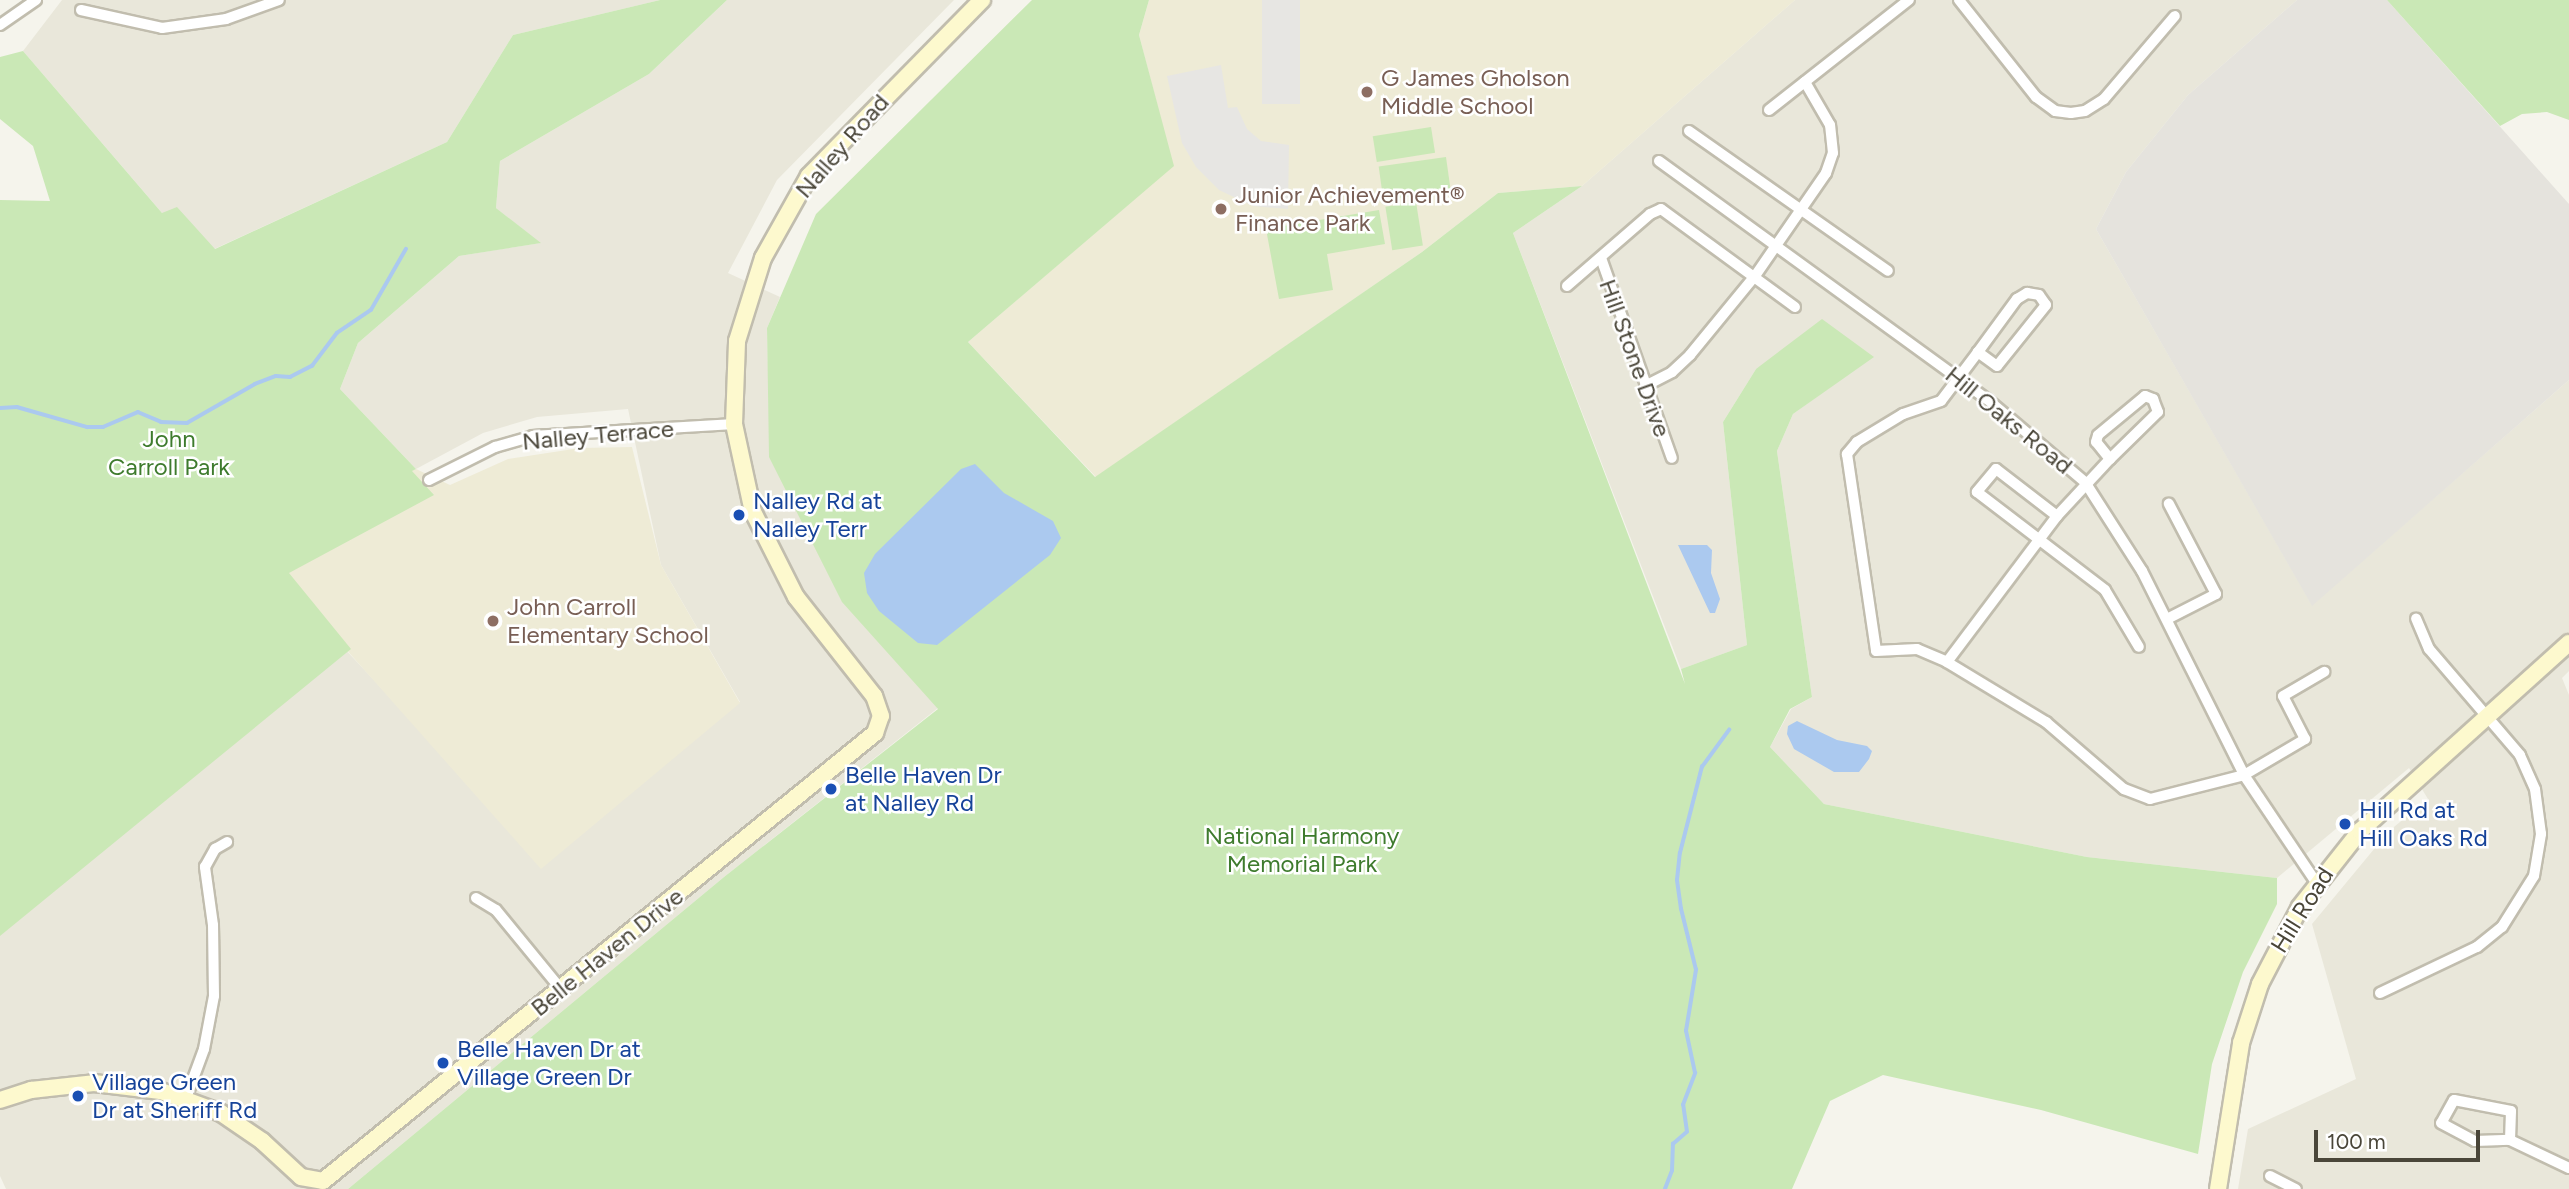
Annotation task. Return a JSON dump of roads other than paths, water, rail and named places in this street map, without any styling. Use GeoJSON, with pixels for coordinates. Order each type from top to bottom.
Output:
{"type":"FeatureCollection","features":[{"type":"Feature","properties":{"kind":"street"},"geometry":{"type":"LineString","coordinates":[[0,25],[36,0]]}},
{"type":"Feature","properties":{"kind":"street"},"geometry":{"type":"LineString","coordinates":[[82,10],[174,28],[226,19],[279,0]]}},
{"type":"Feature","properties":{"kind":"street","name":"Nalley Road"},"geometry":{"type":"LineString","coordinates":[[871,736],[881,720],[878,704],[778,566],[748,498],[734,424],[734,368],[741,318],[783,218],[809,176],[982,0]]}},
{"type":"Feature","properties":{"kind":"street"},"geometry":{"type":"LineString","coordinates":[[1769,110],[1909,0]]}},
{"type":"Feature","properties":{"kind":"street"},"geometry":{"type":"LineString","coordinates":[[1959,0],[2036,97],[2055,111],[2071,113],[2085,111],[2104,99],[2175,16]]}},
{"type":"Feature","properties":{"kind":"street"},"geometry":{"type":"LineString","coordinates":[[1645,386],[1679,366],[1755,276],[1826,173],[1833,144],[1825,110],[1805,82]]}},
{"type":"Feature","properties":{"kind":"street"},"geometry":{"type":"LineString","coordinates":[[1689,131],[1888,271]]}},
{"type":"Feature","properties":{"kind":"street","name":"Hill Oaks Road"},"geometry":{"type":"LineString","coordinates":[[1659,161],[1777,244],[2021,424],[2085,482],[2125,542],[2167,619],[2244,775],[2316,883]]}},
{"type":"Feature","properties":{"kind":"street"},"geometry":{"type":"LineString","coordinates":[[1567,286],[1650,214],[1661,209],[1795,307]]}},
{"type":"Feature","properties":{"kind":"street","name":"Hill Stone Drive"},"geometry":{"type":"LineString","coordinates":[[1601,258],[1672,458]]}},
{"type":"Feature","properties":{"kind":"street"},"geometry":{"type":"LineString","coordinates":[[1978,352],[1997,366],[2002,363],[2046,305],[2045,300],[2027,293],[2017,299],[1941,401],[1903,414],[1857,442],[1849,451],[1846,464],[1874,647],[1881,653],[1922,650],[1947,662],[2046,722],[2134,795],[2157,799],[2244,775],[2305,739],[2283,696],[2324,672]]}},
{"type":"Feature","properties":{"kind":"street"},"geometry":{"type":"LineString","coordinates":[[1947,662],[2085,482],[2110,459],[2158,412],[2153,399],[2135,400],[2098,435],[2096,442],[2110,459]]}},
{"type":"Feature","properties":{"kind":"street","name":"Nalley Terrace"},"geometry":{"type":"LineString","coordinates":[[429,480],[495,447],[533,436],[734,424]]}},
{"type":"Feature","properties":{"kind":"street"},"geometry":{"type":"LineString","coordinates":[[2057,516],[1996,469],[1977,492],[2105,590],[2139,647]]}},
{"type":"Feature","properties":{"kind":"street"},"geometry":{"type":"LineString","coordinates":[[2167,619],[2217,594],[2169,505]]}},
{"type":"Feature","properties":{"kind":"street"},"geometry":{"type":"LineString","coordinates":[[2380,993],[2493,936],[2513,914],[2534,876],[2541,834],[2535,789],[2520,755],[2428,649],[2416,619]]}},
{"type":"Feature","properties":{"kind":"street","name":"Hill Road"},"geometry":{"type":"LineString","coordinates":[[2218,1189],[2236,1065],[2251,1011],[2271,959],[2316,883],[2360,831],[2569,643]]}},
{"type":"Feature","properties":{"kind":"street","name":"Belle Haven Drive"},"geometry":{"type":"LineString","coordinates":[[312,1185],[329,1177],[871,736]]}},
{"type":"Feature","properties":{"kind":"street"},"geometry":{"type":"LineString","coordinates":[[186,1098],[204,1048],[214,996],[205,867],[215,849],[227,842]]}},
{"type":"Feature","properties":{"kind":"street"},"geometry":{"type":"LineString","coordinates":[[476,898],[496,910],[561,989]]}},
{"type":"Feature","properties":{"kind":"street"},"geometry":{"type":"LineString","coordinates":[[0,1100],[31,1090],[94,1083],[125,1084],[186,1098],[229,1118],[312,1185]]}},
{"type":"Feature","properties":{"kind":"street"},"geometry":{"type":"LineString","coordinates":[[2510,1140],[2511,1111],[2454,1100],[2441,1123],[2475,1141],[2510,1140],[2569,1168]]}},
{"type":"Feature","properties":{"kind":"street"},"geometry":{"type":"LineString","coordinates":[[2270,1176],[2296,1189]]}},
{"type":"Feature","properties":{"kind":"water"},"geometry":{"type":"Polygon","coordinates":[[[975,464],[1004,493],[1053,521],[1061,538],[1050,555],[937,645],[918,643],[879,611],[867,593],[864,573],[875,554],[961,469],[975,464]]]}},
{"type":"Feature","properties":{"kind":"water"},"geometry":{"type":"Polygon","coordinates":[[[1678,545],[1707,545],[1712,550],[1711,573],[1720,599],[1715,613],[1710,613],[1678,545]]]}},
{"type":"Feature","properties":{"kind":"water"},"geometry":{"type":"Polygon","coordinates":[[[1797,721],[1837,740],[1867,746],[1872,751],[1869,759],[1859,772],[1834,772],[1794,749],[1787,734],[1788,726],[1797,721]]]}},
{"type":"Feature","properties":{"kind":"waterway"},"geometry":{"type":"LineString","coordinates":[[0,408],[17,407],[87,427],[103,427],[138,412],[161,422],[187,423],[255,384],[276,376],[290,377],[312,366],[337,333],[371,310],[406,249]]}},
{"type":"Feature","properties":{"kind":"waterway"},"geometry":{"type":"LineString","coordinates":[[1665,1189],[1672,1171],[1673,1144],[1687,1132],[1683,1105],[1695,1073],[1686,1031],[1696,970],[1677,880],[1680,853],[1702,767],[1729,730]]}},
{"type":"Feature","properties":{"kind":"place","name":"G James Gholson Middle School"},"geometry":{"type":"Point","coordinates":[1367,92]}},
{"type":"Feature","properties":{"kind":"place","name":"Junior Achievement® Finance Park"},"geometry":{"type":"Point","coordinates":[1221,209]}},
{"type":"Feature","properties":{"kind":"place","name":"Nalley Rd at Nalley Terr"},"geometry":{"type":"Point","coordinates":[739,515]}},
{"type":"Feature","properties":{"kind":"place","name":"John Carroll Elementary School"},"geometry":{"type":"Point","coordinates":[493,621]}},
{"type":"Feature","properties":{"kind":"place","name":"Belle Haven Dr at Nalley Rd"},"geometry":{"type":"Point","coordinates":[831,789]}},
{"type":"Feature","properties":{"kind":"place","name":"Hill Rd at Hill Oaks Rd"},"geometry":{"type":"Point","coordinates":[2345,824]}},
{"type":"Feature","properties":{"kind":"place","name":"Belle Haven Dr at Village Green Dr"},"geometry":{"type":"Point","coordinates":[443,1063]}},
{"type":"Feature","properties":{"kind":"place","name":"Village Green Dr at Sheriff Rd"},"geometry":{"type":"Point","coordinates":[78,1096]}},
{"type":"Feature","properties":{"kind":"park label","name":"John Carroll Park"},"geometry":{"type":"Point","coordinates":[169,453]}},
{"type":"Feature","properties":{"kind":"park label","name":"National Harmony Memorial Park"},"geometry":{"type":"Point","coordinates":[1302,850]}}]}
